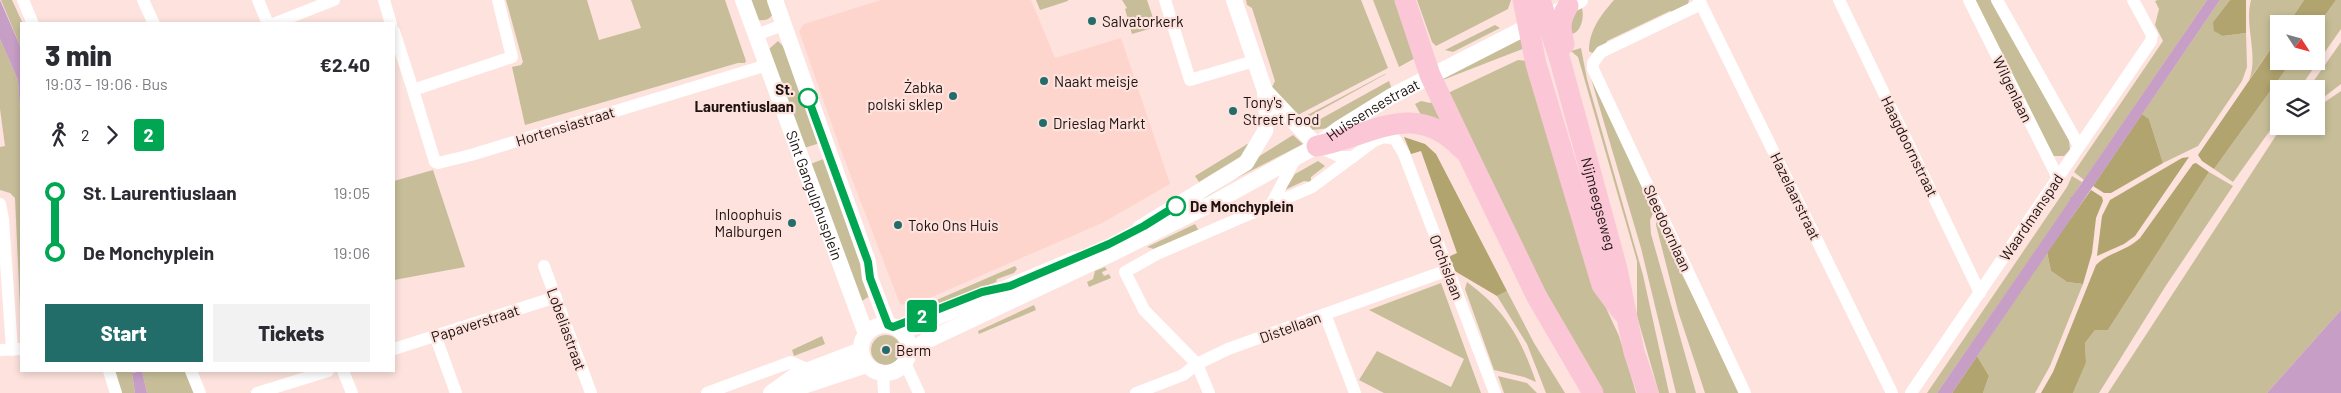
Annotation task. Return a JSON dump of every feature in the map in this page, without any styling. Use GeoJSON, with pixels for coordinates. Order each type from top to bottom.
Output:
{"type":"FeatureCollection","features":[{"type":"Feature","properties":{"kind":"main road"},"geometry":{"type":"LineString","coordinates":[[1405,0],[1430,75],[1469,157],[1537,297],[1593,393]]}},
{"type":"Feature","properties":{"kind":"main road"},"geometry":{"type":"LineString","coordinates":[[1523,0],[1538,15],[1539,73],[1602,286],[1625,316]]}},
{"type":"Feature","properties":{"kind":"main road"},"geometry":{"type":"LineString","coordinates":[[1574,3],[1560,19],[1560,27],[1598,175],[1594,188]]}},
{"type":"Feature","properties":{"kind":"main road","name":"Nijmeegseweg"},"geometry":{"type":"LineString","coordinates":[[1538,15],[1594,188],[1617,269],[1625,316],[1648,393]]}},
{"type":"Feature","properties":{"kind":"main road"},"geometry":{"type":"LineString","coordinates":[[1317,146],[1401,122],[1423,123],[1449,136],[1469,157]]}},
{"type":"Feature","properties":{"kind":"street"},"geometry":{"type":"LineString","coordinates":[[22,0],[32,22]]}},
{"type":"Feature","properties":{"kind":"street"},"geometry":{"type":"LineString","coordinates":[[143,0],[153,22]]}},
{"type":"Feature","properties":{"kind":"street"},"geometry":{"type":"LineString","coordinates":[[258,0],[267,22]]}},
{"type":"Feature","properties":{"kind":"street"},"geometry":{"type":"LineString","coordinates":[[278,22],[334,0]]}},
{"type":"Feature","properties":{"kind":"street"},"geometry":{"type":"LineString","coordinates":[[384,0],[391,22]]}},
{"type":"Feature","properties":{"kind":"street"},"geometry":{"type":"LineString","coordinates":[[395,34],[413,90],[512,57],[498,0]]}},
{"type":"Feature","properties":{"kind":"street","name":"Sint Gangulphusplein"},"geometry":{"type":"LineString","coordinates":[[743,0],[866,334]]}},
{"type":"Feature","properties":{"kind":"street","name":"Sint Gangulphusplein"},"geometry":{"type":"LineString","coordinates":[[775,0],[868,262],[870,278],[895,329]]}},
{"type":"Feature","properties":{"kind":"street"},"geometry":{"type":"LineString","coordinates":[[1165,0],[1190,80],[1254,61]]}},
{"type":"Feature","properties":{"kind":"street"},"geometry":{"type":"LineString","coordinates":[[864,358],[866,334],[876,327],[895,329],[1109,244],[1144,226],[1246,163],[1265,131],[1267,117],[1265,91],[1234,0]]}},
{"type":"Feature","properties":{"kind":"street","name":"Haagdoornstraat"},"geometry":{"type":"LineString","coordinates":[[1839,0],[1980,293]]}},
{"type":"Feature","properties":{"kind":"street","name":"Wilgenlaan"},"geometry":{"type":"LineString","coordinates":[[1969,0],[2058,178]]}},
{"type":"Feature","properties":{"kind":"street","name":"Wilgenlaan"},"geometry":{"type":"LineString","coordinates":[[1997,0],[2079,146]]}},
{"type":"Feature","properties":{"kind":"street","name":"Waardmanspad"},"geometry":{"type":"LineString","coordinates":[[1911,393],[2151,41],[2152,35],[2133,0]]}},
{"type":"Feature","properties":{"kind":"street","name":"Sleedoornlaan"},"geometry":{"type":"LineString","coordinates":[[1700,2],[1601,52],[1593,63],[1595,75],[1605,98],[1660,209],[1745,393]]}},
{"type":"Feature","properties":{"kind":"street","name":"Hazelaarstraat"},"geometry":{"type":"LineString","coordinates":[[1700,2],[1892,393]]}},
{"type":"Feature","properties":{"kind":"street"},"geometry":{"type":"LineString","coordinates":[[1430,75],[1538,15],[1574,3]]}},
{"type":"Feature","properties":{"kind":"street"},"geometry":{"type":"LineString","coordinates":[[756,35],[783,25]]}},
{"type":"Feature","properties":{"kind":"street","name":"Hortensiastraat"},"geometry":{"type":"LineString","coordinates":[[413,90],[426,140],[435,162],[438,163],[471,155],[766,65]]}},
{"type":"Feature","properties":{"kind":"street","name":"Huissensestraat"},"geometry":{"type":"LineString","coordinates":[[907,357],[926,341],[1113,253],[1295,159],[1390,96],[1430,75]]}},
{"type":"Feature","properties":{"kind":"street"},"geometry":{"type":"LineString","coordinates":[[1265,91],[1317,146]]}},
{"type":"Feature","properties":{"kind":"street","name":"Huissensestraat"},"geometry":{"type":"LineString","coordinates":[[1197,364],[1139,303],[1125,272],[1135,265],[1312,187],[1374,141],[1384,137],[1392,137],[1398,142]]}},
{"type":"Feature","properties":{"kind":"street","name":"Orchislaan"},"geometry":{"type":"LineString","coordinates":[[1398,142],[1495,393]]}},
{"type":"Feature","properties":{"kind":"street","name":"Huissensestraat"},"geometry":{"type":"LineString","coordinates":[[1317,146],[1340,157],[1353,157]]}},
{"type":"Feature","properties":{"kind":"street"},"geometry":{"type":"LineString","coordinates":[[1270,205],[1295,159]]}},
{"type":"Feature","properties":{"kind":"street"},"geometry":{"type":"LineString","coordinates":[[0,204],[3,219],[11,350]]}},
{"type":"Feature","properties":{"kind":"street","name":"Lobeliastraat"},"geometry":{"type":"LineString","coordinates":[[544,266],[591,393]]}},
{"type":"Feature","properties":{"kind":"street","name":"Distellaan"},"geometry":{"type":"LineString","coordinates":[[1136,393],[1183,375],[1197,364],[1228,349],[1448,270]]}},
{"type":"Feature","properties":{"kind":"street","name":"Papaverstraat"},"geometry":{"type":"LineString","coordinates":[[395,349],[556,297]]}},
{"type":"Feature","properties":{"kind":"street"},"geometry":{"type":"LineString","coordinates":[[1325,314],[1355,393]]}},
{"type":"Feature","properties":{"kind":"street"},"geometry":{"type":"LineString","coordinates":[[895,329],[908,341],[907,357],[919,393]]}},
{"type":"Feature","properties":{"kind":"street"},"geometry":{"type":"LineString","coordinates":[[435,336],[456,393]]}},
{"type":"Feature","properties":{"kind":"street"},"geometry":{"type":"LineString","coordinates":[[864,358],[883,373],[895,371],[907,357]]}},
{"type":"Feature","properties":{"kind":"street"},"geometry":{"type":"LineString","coordinates":[[771,393],[796,375],[809,370],[864,358]]}},
{"type":"Feature","properties":{"kind":"street"},"geometry":{"type":"LineString","coordinates":[[777,393],[791,390],[864,358]]}},
{"type":"Feature","properties":{"kind":"street"},"geometry":{"type":"LineString","coordinates":[[707,393],[791,362],[809,370]]}},
{"type":"Feature","properties":{"kind":"street"},"geometry":{"type":"LineString","coordinates":[[1197,364],[1209,393]]}},
{"type":"Feature","properties":{"kind":"street"},"geometry":{"type":"LineString","coordinates":[[109,372],[116,393]]}},
{"type":"Feature","properties":{"kind":"street"},"geometry":{"type":"LineString","coordinates":[[191,372],[200,393]]}},
{"type":"Feature","properties":{"kind":"street"},"geometry":{"type":"LineString","coordinates":[[257,393],[325,372]]}},
{"type":"Feature","properties":{"kind":"street"},"geometry":{"type":"LineString","coordinates":[[344,372],[352,393]]}},
{"type":"Feature","properties":{"kind":"street"},"geometry":{"type":"LineString","coordinates":[[883,373],[884,393]]}},
{"type":"Feature","properties":{"kind":"shaded area"},"geometry":{"type":"Polygon","coordinates":[[[0,0],[20,46],[20,109],[18,80],[0,39],[0,0]]]}},
{"type":"Feature","properties":{"kind":"shaded area"},"geometry":{"type":"Polygon","coordinates":[[[1,0],[12,0],[22,22],[20,22],[20,46],[1,0]]]}},
{"type":"Feature","properties":{"kind":"shaded area"},"geometry":{"type":"Polygon","coordinates":[[[506,0],[587,0],[599,40],[641,28],[631,0],[725,0],[746,61],[745,63],[738,63],[525,125],[512,67],[521,65],[523,62],[506,0]]]}},
{"type":"Feature","properties":{"kind":"shaded area"},"geometry":{"type":"Polygon","coordinates":[[[746,0],[771,0],[773,14],[768,19],[758,20],[746,0]]]}},
{"type":"Feature","properties":{"kind":"shaded area"},"geometry":{"type":"Polygon","coordinates":[[[881,0],[1031,0],[1055,58],[1121,38],[1170,184],[1102,223],[911,306],[900,304],[839,145],[799,31],[804,24],[881,0]]]}},
{"type":"Feature","properties":{"kind":"shaded area"},"geometry":{"type":"Polygon","coordinates":[[[1036,0],[1068,0],[1068,1],[1040,10],[1036,0]]]}},
{"type":"Feature","properties":{"kind":"shaded area"},"geometry":{"type":"Polygon","coordinates":[[[1122,0],[1147,0],[1156,27],[1132,34],[1125,9],[1127,8],[1122,0]]]}},
{"type":"Feature","properties":{"kind":"shaded area"},"geometry":{"type":"Polygon","coordinates":[[[1246,0],[1361,0],[1388,68],[1294,117],[1272,87],[1275,81],[1252,8],[1247,5],[1246,0]]]}},
{"type":"Feature","properties":{"kind":"shaded area"},"geometry":{"type":"Polygon","coordinates":[[[1373,0],[1395,0],[1417,57],[1399,67],[1373,0]]]}},
{"type":"Feature","properties":{"kind":"shaded area"},"geometry":{"type":"Polygon","coordinates":[[[1417,0],[1511,0],[1508,9],[1436,46],[1432,42],[1417,0]]]}},
{"type":"Feature","properties":{"kind":"shaded area"},"geometry":{"type":"Polygon","coordinates":[[[1614,0],[1689,0],[1688,4],[1675,13],[1670,11],[1607,41],[1606,46],[1592,53],[1589,51],[1593,30],[1600,17],[1614,0]]]}},
{"type":"Feature","properties":{"kind":"shaded area"},"geometry":{"type":"Polygon","coordinates":[[[1974,0],[1993,0],[2069,140],[2070,150],[2064,156],[2053,156],[1974,0]]]}},
{"type":"Feature","properties":{"kind":"shaded area"},"geometry":{"type":"Polygon","coordinates":[[[2207,0],[2084,180],[2074,172],[2163,41],[2155,25],[2159,9],[2155,1],[2207,0]]]}},
{"type":"Feature","properties":{"kind":"shaded area"},"geometry":{"type":"Polygon","coordinates":[[[2207,0],[2220,0],[1952,393],[1937,393],[2070,200],[2070,197],[2072,197],[2207,0]]]}},
{"type":"Feature","properties":{"kind":"shaded area"},"geometry":{"type":"Polygon","coordinates":[[[2220,0],[2230,0],[2213,22],[2223,36],[2246,33],[2247,67],[2242,81],[2198,146],[2163,163],[2149,119],[2142,114],[2220,0]]]}},
{"type":"Feature","properties":{"kind":"shaded area"},"geometry":{"type":"Polygon","coordinates":[[[2230,0],[2246,0],[2246,33],[2223,36],[2214,31],[2213,22],[2230,0]]]}},
{"type":"Feature","properties":{"kind":"shaded area"},"geometry":{"type":"Polygon","coordinates":[[[2251,0],[2304,0],[2294,15],[2270,15],[2270,50],[2249,80],[2253,61],[2249,10],[2251,0]]]}},
{"type":"Feature","properties":{"kind":"shaded area"},"geometry":{"type":"Polygon","coordinates":[[[2304,0],[2336,0],[2325,15],[2294,15],[2304,0]]]}},
{"type":"Feature","properties":{"kind":"shaded area"},"geometry":{"type":"Polygon","coordinates":[[[2336,0],[2341,0],[2341,29],[2325,52],[2325,15],[2336,0]]]}},
{"type":"Feature","properties":{"kind":"shaded area"},"geometry":{"type":"Polygon","coordinates":[[[1582,8],[1582,23],[1578,30],[1572,34],[1569,25],[1573,11],[1582,8]]]}},
{"type":"Feature","properties":{"kind":"shaded area"},"geometry":{"type":"Polygon","coordinates":[[[1495,25],[1500,28],[1453,52],[1445,50],[1495,25]]]}},
{"type":"Feature","properties":{"kind":"shaded area"},"geometry":{"type":"Polygon","coordinates":[[[1518,34],[1525,48],[1440,81],[1438,75],[1518,34]]]}},
{"type":"Feature","properties":{"kind":"shaded area"},"geometry":{"type":"Polygon","coordinates":[[[0,39],[18,80],[20,109],[20,308],[15,198],[10,193],[0,190],[0,147],[5,146],[0,109],[0,39]]]}},
{"type":"Feature","properties":{"kind":"shaded area"},"geometry":{"type":"Polygon","coordinates":[[[778,41],[784,47],[820,143],[801,149],[768,50],[778,41]]]}},
{"type":"Feature","properties":{"kind":"shaded area"},"geometry":{"type":"Polygon","coordinates":[[[2341,42],[2341,84],[2325,96],[2325,80],[2314,80],[2321,70],[2325,70],[2325,65],[2341,42]]]}},
{"type":"Feature","properties":{"kind":"shaded area"},"geometry":{"type":"Polygon","coordinates":[[[1581,48],[1587,79],[1643,275],[1669,393],[1659,393],[1637,316],[1637,261],[1578,57],[1571,51],[1581,48]]]}},
{"type":"Feature","properties":{"kind":"shaded area"},"geometry":{"type":"Polygon","coordinates":[[[2270,50],[2270,70],[2286,70],[2278,80],[2270,80],[2270,91],[2214,169],[2202,161],[2198,155],[2270,50]]]}},
{"type":"Feature","properties":{"kind":"shaded area"},"geometry":{"type":"Polygon","coordinates":[[[1518,60],[1529,61],[1607,310],[1619,336],[1636,393],[1601,393],[1546,295],[1448,93],[1518,60]]]}},
{"type":"Feature","properties":{"kind":"shaded area"},"geometry":{"type":"Polygon","coordinates":[[[2286,70],[2312,70],[2305,80],[2278,80],[2286,70]]]}},
{"type":"Feature","properties":{"kind":"shaded area"},"geometry":{"type":"Polygon","coordinates":[[[1385,74],[1301,121],[1298,120],[1385,74]]]}},
{"type":"Feature","properties":{"kind":"shaded area"},"geometry":{"type":"Polygon","coordinates":[[[1590,75],[1655,209],[1650,220],[1651,234],[1696,393],[1676,393],[1641,248],[1590,75]]]}},
{"type":"Feature","properties":{"kind":"shaded area"},"geometry":{"type":"Polygon","coordinates":[[[1389,81],[1393,92],[1331,128],[1311,130],[1306,127],[1389,81]]]}},
{"type":"Feature","properties":{"kind":"shaded area"},"geometry":{"type":"Polygon","coordinates":[[[2270,91],[2270,131],[2233,182],[2214,169],[2270,91]]]}},
{"type":"Feature","properties":{"kind":"shaded area"},"geometry":{"type":"Polygon","coordinates":[[[2341,91],[2341,310],[2267,393],[2108,393],[2276,135],[2325,135],[2325,102],[2341,91]]]}},
{"type":"Feature","properties":{"kind":"shaded area"},"geometry":{"type":"Polygon","coordinates":[[[1421,101],[1430,103],[1434,101],[1445,122],[1421,115],[1415,104],[1421,101]]]}},
{"type":"Feature","properties":{"kind":"shaded area"},"geometry":{"type":"Polygon","coordinates":[[[2142,114],[2149,119],[2163,163],[2111,193],[2104,193],[2093,186],[2142,114]]]}},
{"type":"Feature","properties":{"kind":"shaded area"},"geometry":{"type":"Polygon","coordinates":[[[1263,119],[1243,155],[1199,182],[1195,176],[1249,143],[1263,119]]]}},
{"type":"Feature","properties":{"kind":"shaded area"},"geometry":{"type":"Polygon","coordinates":[[[1293,135],[1303,144],[1231,181],[1199,202],[1258,157],[1293,135]]]}},
{"type":"Feature","properties":{"kind":"shaded area"},"geometry":{"type":"Polygon","coordinates":[[[1404,137],[1425,144],[1436,154],[1507,291],[1497,296],[1453,270],[1448,257],[1457,253],[1421,151],[1411,154],[1404,137]]]}},
{"type":"Feature","properties":{"kind":"shaded area"},"geometry":{"type":"Polygon","coordinates":[[[2189,157],[2135,236],[2124,244],[2097,256],[2102,216],[2110,200],[2182,158],[2189,157]]]}},
{"type":"Feature","properties":{"kind":"shaded area"},"geometry":{"type":"Polygon","coordinates":[[[826,158],[857,245],[869,299],[868,297],[859,303],[808,165],[826,158]]]}},
{"type":"Feature","properties":{"kind":"shaded area"},"geometry":{"type":"Polygon","coordinates":[[[1318,161],[1325,166],[1311,177],[1311,182],[1304,181],[1285,190],[1295,174],[1318,161]]]}},
{"type":"Feature","properties":{"kind":"shaded area"},"geometry":{"type":"Polygon","coordinates":[[[2196,163],[2209,172],[2108,330],[2095,330],[2085,343],[2086,363],[2073,393],[2041,393],[2053,372],[2096,265],[2140,238],[2193,164],[2196,163]]]}},
{"type":"Feature","properties":{"kind":"shaded area"},"geometry":{"type":"Polygon","coordinates":[[[433,170],[465,267],[395,280],[395,181],[433,170]]]}},
{"type":"Feature","properties":{"kind":"shaded area"},"geometry":{"type":"Polygon","coordinates":[[[2209,172],[2233,186],[2165,287],[2099,393],[2073,393],[2086,363],[2085,343],[2095,330],[2108,330],[2209,172]]]}},
{"type":"Feature","properties":{"kind":"shaded area"},"geometry":{"type":"Polygon","coordinates":[[[2072,176],[2082,182],[2072,198],[1937,393],[1927,393],[2067,187],[2072,176]]]}},
{"type":"Feature","properties":{"kind":"shaded area"},"geometry":{"type":"Polygon","coordinates":[[[2091,190],[2102,197],[2103,201],[2096,218],[2092,253],[2083,284],[2067,282],[2051,271],[2047,252],[2091,190]]]}},
{"type":"Feature","properties":{"kind":"shaded area"},"geometry":{"type":"Polygon","coordinates":[[[1657,217],[1663,224],[1660,229],[1740,393],[1705,393],[1678,311],[1656,225],[1657,217]]]}},
{"type":"Feature","properties":{"kind":"shaded area"},"geometry":{"type":"Polygon","coordinates":[[[1195,224],[1199,231],[1154,249],[1147,247],[1195,224]]]}},
{"type":"Feature","properties":{"kind":"shaded area"},"geometry":{"type":"Polygon","coordinates":[[[2047,252],[2051,271],[2067,282],[2083,284],[2050,366],[2035,393],[1983,393],[1989,376],[1977,356],[2047,252]]]}},
{"type":"Feature","properties":{"kind":"shaded area"},"geometry":{"type":"Polygon","coordinates":[[[1015,266],[1017,269],[1014,273],[997,279],[996,282],[927,310],[925,305],[1015,266]]]}},
{"type":"Feature","properties":{"kind":"shaded area"},"geometry":{"type":"Polygon","coordinates":[[[1105,267],[1107,270],[1102,272],[1104,276],[1109,274],[1111,278],[1089,287],[1087,282],[1093,279],[1095,271],[1105,267]]]}},
{"type":"Feature","properties":{"kind":"shaded area"},"geometry":{"type":"Polygon","coordinates":[[[1467,282],[1502,314],[1518,338],[1536,382],[1524,377],[1494,370],[1465,289],[1467,282]]]}},
{"type":"Feature","properties":{"kind":"shaded area"},"geometry":{"type":"Polygon","coordinates":[[[1441,283],[1481,393],[1384,393],[1359,380],[1377,351],[1451,387],[1464,359],[1369,310],[1441,283]]]}},
{"type":"Feature","properties":{"kind":"shaded area"},"geometry":{"type":"Polygon","coordinates":[[[1507,291],[1534,343],[1565,393],[1546,393],[1527,344],[1497,296],[1507,291]]]}},
{"type":"Feature","properties":{"kind":"shaded area"},"geometry":{"type":"Polygon","coordinates":[[[1034,305],[1036,310],[979,334],[978,331],[1034,305]]]}},
{"type":"Feature","properties":{"kind":"shaded area"},"geometry":{"type":"Polygon","coordinates":[[[2341,310],[2341,393],[2267,393],[2341,310]]]}},
{"type":"Feature","properties":{"kind":"shaded area"},"geometry":{"type":"Polygon","coordinates":[[[886,335],[897,339],[901,350],[897,361],[886,365],[875,361],[871,350],[875,339],[886,335]]]}},
{"type":"Feature","properties":{"kind":"shaded area"},"geometry":{"type":"Polygon","coordinates":[[[822,336],[825,344],[794,356],[792,350],[822,336]]]}},
{"type":"Feature","properties":{"kind":"shaded area"},"geometry":{"type":"Polygon","coordinates":[[[1977,356],[1989,376],[1983,393],[1952,393],[1977,356]]]}},
{"type":"Feature","properties":{"kind":"shaded area"},"geometry":{"type":"Polygon","coordinates":[[[115,372],[134,372],[132,373],[135,393],[121,393],[115,372]]]}},
{"type":"Feature","properties":{"kind":"shaded area"},"geometry":{"type":"Polygon","coordinates":[[[142,372],[188,372],[196,393],[147,393],[142,372]]]}},
{"type":"Feature","properties":{"kind":"shaded area"},"geometry":{"type":"Polygon","coordinates":[[[142,372],[147,393],[135,393],[132,373],[142,372]]]}},
{"type":"Feature","properties":{"kind":"shaded area"},"geometry":{"type":"Polygon","coordinates":[[[1498,376],[1527,383],[1537,393],[1504,393],[1498,376]]]}},
{"type":"Feature","properties":{"kind":"bus line","name":"2"},"geometry":{"type":"LineString","coordinates":[[808,98],[868,262],[870,278],[880,308],[888,325],[893,327],[982,292],[1010,286],[1109,244],[1144,226],[1176,206]]}},
{"type":"Feature","properties":{"kind":"place","name":"Salvatorkerk"},"geometry":{"type":"Point","coordinates":[1092,21]}},
{"type":"Feature","properties":{"kind":"place","name":"Naakt meisje"},"geometry":{"type":"Point","coordinates":[1044,81]}},
{"type":"Feature","properties":{"kind":"place","name":"Żabka polski sklep"},"geometry":{"type":"Point","coordinates":[953,96]}},
{"type":"Feature","properties":{"kind":"place","name":"St. Laurentiuslaan"},"geometry":{"type":"Point","coordinates":[808,98]}},
{"type":"Feature","properties":{"kind":"place","name":"Tony's Street Food"},"geometry":{"type":"Point","coordinates":[1233,111]}},
{"type":"Feature","properties":{"kind":"place","name":"Drieslag Markt"},"geometry":{"type":"Point","coordinates":[1043,123]}},
{"type":"Feature","properties":{"kind":"place","name":"De Monchyplein"},"geometry":{"type":"Point","coordinates":[1176,206]}},
{"type":"Feature","properties":{"kind":"place","name":"Inloophuis Malburgen"},"geometry":{"type":"Point","coordinates":[792,223]}},
{"type":"Feature","properties":{"kind":"place","name":"Toko Ons Huis"},"geometry":{"type":"Point","coordinates":[898,225]}},
{"type":"Feature","properties":{"kind":"place","name":"Berm"},"geometry":{"type":"Point","coordinates":[886,350]}}]}
